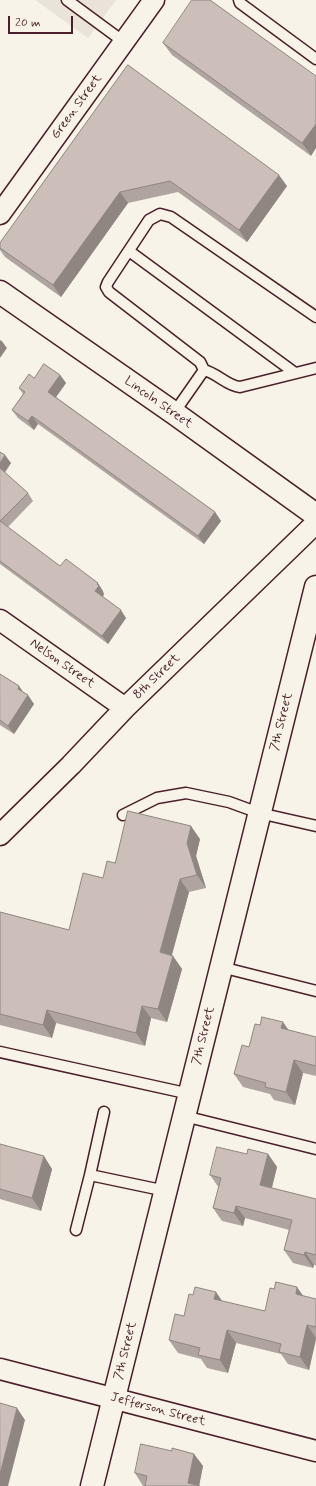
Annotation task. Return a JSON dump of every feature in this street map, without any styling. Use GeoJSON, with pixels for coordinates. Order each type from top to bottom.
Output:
{"type":"FeatureCollection","features":[{"type":"Feature","properties":{"kind":"street","name":"Green Street"},"geometry":{"type":"LineString","coordinates":[[0,214],[154,0]]}},
{"type":"Feature","properties":{"kind":"street","name":"Lincoln Street"},"geometry":{"type":"LineString","coordinates":[[0,292],[174,413],[316,515]]}},
{"type":"Feature","properties":{"kind":"street","name":"8th Street"},"geometry":{"type":"LineString","coordinates":[[0,835],[71,765],[124,708],[316,523]]}},
{"type":"Feature","properties":{"kind":"street","name":"7th Street"},"geometry":{"type":"LineString","coordinates":[[92,1486],[316,587]]}},
{"type":"Feature","properties":{"kind":"street","name":"Nelson Street"},"geometry":{"type":"LineString","coordinates":[[0,620],[124,708]]}},
{"type":"Feature","properties":{"kind":"street","name":"Jefferson Street"},"geometry":{"type":"LineString","coordinates":[[0,1369],[316,1451]]}},
{"type":"Feature","properties":{"kind":"lane"},"geometry":{"type":"LineString","coordinates":[[67,0],[124,42]]}},
{"type":"Feature","properties":{"kind":"lane"},"geometry":{"type":"LineString","coordinates":[[239,0],[240,3],[316,59]]}},
{"type":"Feature","properties":{"kind":"lane"},"geometry":{"type":"LineString","coordinates":[[316,317],[171,217],[160,214],[149,220],[106,287],[109,292],[200,362],[204,370],[212,372],[235,387],[316,368]]}},
{"type":"Feature","properties":{"kind":"lane"},"geometry":{"type":"LineString","coordinates":[[129,251],[295,373]]}},
{"type":"Feature","properties":{"kind":"lane"},"geometry":{"type":"LineString","coordinates":[[174,413],[204,370]]}},
{"type":"Feature","properties":{"kind":"lane"},"geometry":{"type":"LineString","coordinates":[[123,815],[157,798],[186,793],[229,802],[260,813],[316,824]]}},
{"type":"Feature","properties":{"kind":"lane"},"geometry":{"type":"LineString","coordinates":[[221,967],[316,991]]}},
{"type":"Feature","properties":{"kind":"lane"},"geometry":{"type":"LineString","coordinates":[[0,1052],[190,1094]]}},
{"type":"Feature","properties":{"kind":"lane"},"geometry":{"type":"LineString","coordinates":[[76,1230],[104,1112]]}},
{"type":"Feature","properties":{"kind":"lane"},"geometry":{"type":"LineString","coordinates":[[184,1116],[316,1149]]}},
{"type":"Feature","properties":{"kind":"lane"},"geometry":{"type":"LineString","coordinates":[[90,1175],[166,1191]]}},
{"type":"Feature","properties":{"kind":"shaded area"},"geometry":{"type":"Polygon","coordinates":[[[35,0],[116,0],[88,38],[35,0]]]}},
{"type":"Feature","properties":{"kind":"building"},"geometry":{"type":"Polygon","coordinates":[[[192,0],[210,0],[316,76],[316,124],[302,143],[163,43],[192,0]]]}},
{"type":"Feature","properties":{"kind":"building"},"geometry":{"type":"Polygon","coordinates":[[[128,65],[279,175],[239,230],[170,181],[120,192],[53,285],[0,248],[0,243],[128,65]]]}},
{"type":"Feature","properties":{"kind":"building"},"geometry":{"type":"Polygon","coordinates":[[[44,364],[60,375],[48,392],[215,512],[198,536],[32,416],[28,421],[12,410],[25,392],[19,388],[29,374],[34,378],[44,364]]]}},
{"type":"Feature","properties":{"kind":"building"},"geometry":{"type":"Polygon","coordinates":[[[0,452],[5,455],[0,463],[0,452]]]}},
{"type":"Feature","properties":{"kind":"building"},"geometry":{"type":"Polygon","coordinates":[[[0,468],[28,493],[0,521],[0,468]]]}},
{"type":"Feature","properties":{"kind":"building"},"geometry":{"type":"Polygon","coordinates":[[[0,521],[60,566],[66,559],[98,583],[97,584],[99,586],[95,591],[121,610],[102,636],[0,561],[0,521]]]}},
{"type":"Feature","properties":{"kind":"building"},"geometry":{"type":"Polygon","coordinates":[[[0,674],[19,686],[18,689],[28,695],[8,726],[0,720],[0,674]]]}},
{"type":"Feature","properties":{"kind":"building"},"geometry":{"type":"Polygon","coordinates":[[[128,811],[191,826],[187,843],[197,875],[180,879],[160,952],[173,956],[158,1009],[142,1006],[136,1033],[47,1010],[43,1025],[0,1014],[0,912],[69,930],[83,873],[103,878],[107,861],[115,863],[128,811]]]}},
{"type":"Feature","properties":{"kind":"building"},"geometry":{"type":"Polygon","coordinates":[[[262,1017],[283,1022],[281,1028],[316,1037],[316,1066],[294,1060],[286,1092],[265,1087],[266,1083],[234,1074],[242,1045],[249,1047],[255,1024],[260,1025],[262,1017]]]}},
{"type":"Feature","properties":{"kind":"building"},"geometry":{"type":"Polygon","coordinates":[[[0,1144],[44,1156],[32,1198],[0,1189],[0,1144]]]}},
{"type":"Feature","properties":{"kind":"building"},"geometry":{"type":"Polygon","coordinates":[[[217,1147],[247,1154],[248,1149],[268,1154],[260,1185],[316,1199],[316,1255],[305,1252],[304,1255],[284,1250],[292,1220],[236,1206],[234,1213],[213,1208],[221,1178],[210,1175],[217,1147]]]}},
{"type":"Feature","properties":{"kind":"building"},"geometry":{"type":"Polygon","coordinates":[[[276,1282],[297,1287],[296,1294],[316,1299],[316,1327],[307,1325],[300,1357],[279,1352],[281,1344],[227,1330],[220,1360],[198,1355],[200,1348],[169,1340],[175,1314],[184,1316],[189,1294],[193,1295],[195,1287],[216,1292],[214,1299],[265,1311],[270,1288],[274,1289],[276,1282]]]}},
{"type":"Feature","properties":{"kind":"building"},"geometry":{"type":"Polygon","coordinates":[[[0,1403],[17,1408],[0,1474],[0,1403]]]}},
{"type":"Feature","properties":{"kind":"building"},"geometry":{"type":"Polygon","coordinates":[[[141,1444],[172,1451],[172,1448],[194,1454],[188,1483],[200,1486],[145,1486],[147,1476],[135,1473],[141,1444]]]}}]}
